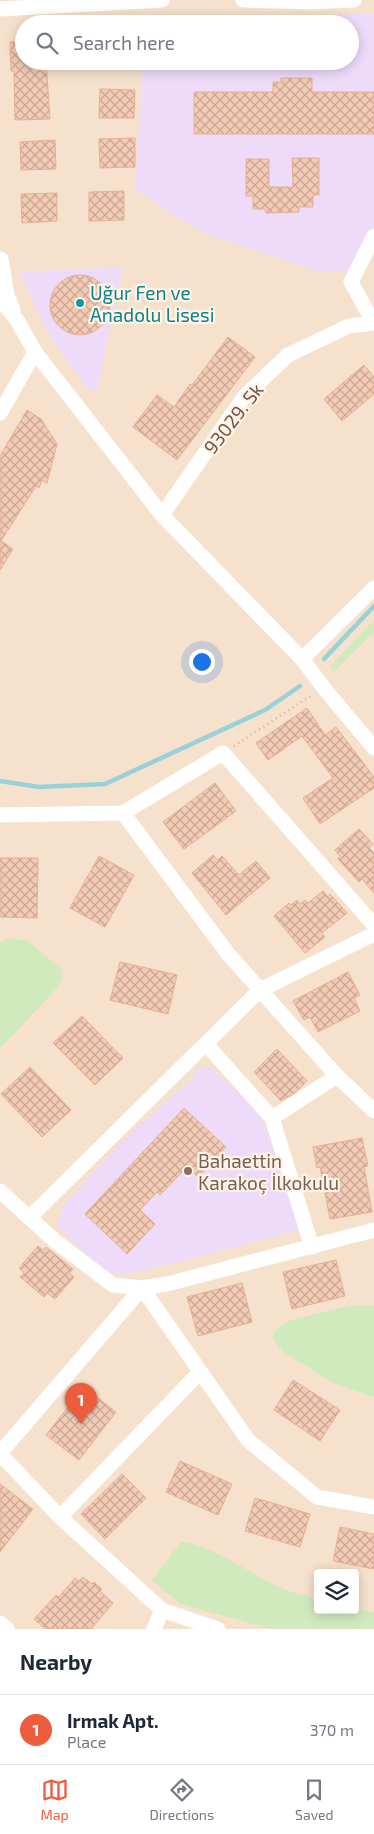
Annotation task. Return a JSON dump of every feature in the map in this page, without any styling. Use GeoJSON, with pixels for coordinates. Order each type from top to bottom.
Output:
{"type":"FeatureCollection","features":[{"type":"Feature","properties":{"kind":"street"},"geometry":{"type":"LineString","coordinates":[[0,10],[162,0]]}},
{"type":"Feature","properties":{"kind":"street"},"geometry":{"type":"LineString","coordinates":[[243,0],[311,2],[354,0]]}},
{"type":"Feature","properties":{"kind":"street"},"geometry":{"type":"LineString","coordinates":[[372,314],[350,282],[374,236]]}},
{"type":"Feature","properties":{"kind":"street"},"geometry":{"type":"LineString","coordinates":[[0,256],[7,295],[17,320],[35,352],[162,516],[302,659],[323,688],[374,748]]}},
{"type":"Feature","properties":{"kind":"street"},"geometry":{"type":"LineString","coordinates":[[0,300],[17,320]]}},
{"type":"Feature","properties":{"kind":"street","name":"93029. Sk"},"geometry":{"type":"LineString","coordinates":[[162,516],[244,397],[288,355],[372,314]]}},
{"type":"Feature","properties":{"kind":"street"},"geometry":{"type":"LineString","coordinates":[[0,413],[35,352]]}},
{"type":"Feature","properties":{"kind":"street"},"geometry":{"type":"LineString","coordinates":[[302,659],[374,588]]}},
{"type":"Feature","properties":{"kind":"street"},"geometry":{"type":"LineString","coordinates":[[0,815],[123,813],[223,753],[374,925]]}},
{"type":"Feature","properties":{"kind":"street"},"geometry":{"type":"LineString","coordinates":[[123,813],[224,948],[336,1076],[374,1111]]}},
{"type":"Feature","properties":{"kind":"street"},"geometry":{"type":"LineString","coordinates":[[29,1218],[260,990],[374,934]]}},
{"type":"Feature","properties":{"kind":"street"},"geometry":{"type":"LineString","coordinates":[[206,1044],[272,1118],[312,1247]]}},
{"type":"Feature","properties":{"kind":"street"},"geometry":{"type":"LineString","coordinates":[[272,1118],[336,1076]]}},
{"type":"Feature","properties":{"kind":"street"},"geometry":{"type":"LineString","coordinates":[[0,1191],[55,1241],[113,1285],[142,1288],[167,1284],[374,1230]]}},
{"type":"Feature","properties":{"kind":"street"},"geometry":{"type":"LineString","coordinates":[[142,1288],[248,1440],[317,1497],[374,1507]]}},
{"type":"Feature","properties":{"kind":"street"},"geometry":{"type":"LineString","coordinates":[[142,1288],[0,1454],[60,1517],[162,1610],[218,1629]]}},
{"type":"Feature","properties":{"kind":"street"},"geometry":{"type":"LineString","coordinates":[[60,1517],[200,1372]]}},
{"type":"Feature","properties":{"kind":"street"},"geometry":{"type":"LineString","coordinates":[[154,1629],[162,1610]]}},
{"type":"Feature","properties":{"kind":"street"},"geometry":{"type":"LineString","coordinates":[[0,1623],[7,1629]]}},
{"type":"Feature","properties":{"kind":"path"},"geometry":{"type":"LineString","coordinates":[[223,753],[323,688]]}},
{"type":"Feature","properties":{"kind":"shaded area"},"geometry":{"type":"Polygon","coordinates":[[[0,0],[374,0],[374,1629],[0,1629],[0,0]]]}},
{"type":"Feature","properties":{"kind":"shaded area"},"geometry":{"type":"Polygon","coordinates":[[[374,13],[374,242],[355,272],[320,272],[209,235],[178,218],[135,189],[142,70],[359,70],[359,15],[331,15],[374,13]]]}},
{"type":"Feature","properties":{"kind":"shaded area"},"geometry":{"type":"Polygon","coordinates":[[[123,267],[97,390],[89,391],[47,332],[20,272],[123,267]]]}},
{"type":"Feature","properties":{"kind":"shaded area","name":"Bahaettin Karakoç İlkokulu"},"geometry":{"type":"Polygon","coordinates":[[[209,1067],[260,1112],[298,1217],[296,1231],[147,1270],[129,1273],[105,1271],[57,1227],[62,1207],[128,1135],[192,1079],[197,1069],[209,1067]]]}},
{"type":"Feature","properties":{"kind":"green space"},"geometry":{"type":"Polygon","coordinates":[[[374,620],[374,632],[334,672],[330,666],[374,620]]]}},
{"type":"Feature","properties":{"kind":"green space"},"geometry":{"type":"Polygon","coordinates":[[[9,939],[27,940],[61,969],[62,980],[52,994],[0,1048],[0,942],[9,939]]]}},
{"type":"Feature","properties":{"kind":"green space"},"geometry":{"type":"Polygon","coordinates":[[[347,1306],[374,1306],[374,1397],[333,1383],[282,1351],[273,1339],[275,1330],[291,1320],[347,1306]]]}},
{"type":"Feature","properties":{"kind":"green space"},"geometry":{"type":"Polygon","coordinates":[[[181,1542],[191,1543],[216,1553],[282,1588],[314,1598],[314,1614],[359,1614],[359,1610],[374,1612],[374,1629],[272,1629],[180,1604],[152,1580],[181,1542]]]}},
{"type":"Feature","properties":{"kind":"building"},"geometry":{"type":"Polygon","coordinates":[[[10,42],[15,42],[15,70],[47,70],[50,119],[15,120],[14,71],[11,71],[10,42]]]}},
{"type":"Feature","properties":{"kind":"building"},"geometry":{"type":"Polygon","coordinates":[[[281,78],[312,78],[312,92],[374,92],[374,134],[194,134],[194,92],[273,92],[273,82],[281,82],[281,78]]]}},
{"type":"Feature","properties":{"kind":"building"},"geometry":{"type":"Polygon","coordinates":[[[100,89],[135,90],[134,118],[99,118],[100,89]]]}},
{"type":"Feature","properties":{"kind":"building"},"geometry":{"type":"Polygon","coordinates":[[[135,138],[135,167],[100,168],[99,139],[135,138]]]}},
{"type":"Feature","properties":{"kind":"building"},"geometry":{"type":"Polygon","coordinates":[[[55,140],[56,169],[21,170],[20,142],[55,140]]]}},
{"type":"Feature","properties":{"kind":"building"},"geometry":{"type":"Polygon","coordinates":[[[292,158],[319,158],[319,195],[313,195],[313,207],[299,207],[299,212],[266,213],[265,209],[253,209],[253,196],[246,196],[246,159],[269,159],[269,187],[293,187],[292,158]]]}},
{"type":"Feature","properties":{"kind":"building"},"geometry":{"type":"Polygon","coordinates":[[[124,191],[124,220],[89,221],[89,192],[124,191]]]}},
{"type":"Feature","properties":{"kind":"building"},"geometry":{"type":"Polygon","coordinates":[[[57,193],[57,221],[22,223],[21,194],[57,193]]]}},
{"type":"Feature","properties":{"kind":"building","name":"Uğur Fen ve Anadolu Lisesi"},"geometry":{"type":"Polygon","coordinates":[[[80,275],[96,280],[101,284],[105,289],[110,305],[105,321],[101,326],[96,330],[80,335],[64,330],[59,326],[55,321],[50,305],[55,289],[59,284],[64,280],[80,275]]]}},
{"type":"Feature","properties":{"kind":"building"},"geometry":{"type":"Polygon","coordinates":[[[228,337],[255,357],[177,460],[133,427],[157,395],[174,407],[228,337]]]}},
{"type":"Feature","properties":{"kind":"building"},"geometry":{"type":"Polygon","coordinates":[[[364,365],[374,377],[374,394],[342,421],[324,399],[364,365]]]}},
{"type":"Feature","properties":{"kind":"building"},"geometry":{"type":"Polygon","coordinates":[[[27,410],[41,419],[57,444],[47,483],[42,480],[39,488],[36,486],[1,541],[13,549],[0,570],[0,456],[27,410]]]}},
{"type":"Feature","properties":{"kind":"building"},"geometry":{"type":"Polygon","coordinates":[[[307,708],[325,735],[336,727],[374,777],[374,788],[320,824],[303,798],[333,778],[302,736],[268,760],[256,743],[307,708]]]}},
{"type":"Feature","properties":{"kind":"building"},"geometry":{"type":"Polygon","coordinates":[[[215,783],[236,811],[184,849],[163,822],[215,783]]]}},
{"type":"Feature","properties":{"kind":"building"},"geometry":{"type":"Polygon","coordinates":[[[359,829],[373,844],[369,848],[374,853],[374,893],[362,879],[359,882],[338,859],[340,856],[335,850],[359,829]]]}},
{"type":"Feature","properties":{"kind":"building"},"geometry":{"type":"Polygon","coordinates":[[[213,855],[218,860],[222,856],[239,875],[256,861],[270,878],[226,915],[192,873],[213,855]]]}},
{"type":"Feature","properties":{"kind":"building"},"geometry":{"type":"Polygon","coordinates":[[[99,856],[134,875],[105,927],[70,908],[99,856]]]}},
{"type":"Feature","properties":{"kind":"building"},"geometry":{"type":"Polygon","coordinates":[[[0,858],[38,858],[37,918],[0,917],[0,858]]]}},
{"type":"Feature","properties":{"kind":"building"},"geometry":{"type":"Polygon","coordinates":[[[323,891],[328,897],[330,894],[347,913],[322,933],[325,937],[305,953],[274,916],[289,903],[291,905],[297,900],[300,904],[305,900],[308,903],[323,891]]]}},
{"type":"Feature","properties":{"kind":"building"},"geometry":{"type":"Polygon","coordinates":[[[120,962],[177,975],[168,1014],[110,1000],[120,962]]]}},
{"type":"Feature","properties":{"kind":"building"},"geometry":{"type":"Polygon","coordinates":[[[348,972],[360,995],[354,998],[360,1011],[318,1032],[310,1017],[304,1020],[293,1001],[348,972]]]}},
{"type":"Feature","properties":{"kind":"building"},"geometry":{"type":"Polygon","coordinates":[[[82,1016],[123,1058],[95,1085],[53,1043],[82,1016]]]}},
{"type":"Feature","properties":{"kind":"building"},"geometry":{"type":"Polygon","coordinates":[[[277,1049],[307,1081],[296,1092],[281,1101],[254,1072],[277,1049]]]}},
{"type":"Feature","properties":{"kind":"building"},"geometry":{"type":"Polygon","coordinates":[[[30,1067],[71,1110],[42,1137],[1,1094],[30,1067]]]}},
{"type":"Feature","properties":{"kind":"building"},"geometry":{"type":"Polygon","coordinates":[[[184,1108],[226,1147],[198,1177],[187,1167],[160,1195],[157,1192],[140,1210],[155,1224],[127,1254],[85,1214],[184,1108]]]}},
{"type":"Feature","properties":{"kind":"building"},"geometry":{"type":"Polygon","coordinates":[[[362,1138],[368,1166],[364,1167],[372,1212],[330,1219],[320,1167],[317,1168],[313,1147],[362,1138]]]}},
{"type":"Feature","properties":{"kind":"building"},"geometry":{"type":"Polygon","coordinates":[[[38,1246],[43,1250],[46,1247],[73,1269],[70,1273],[74,1277],[55,1299],[47,1293],[44,1297],[20,1277],[24,1273],[19,1268],[38,1246]]]}},
{"type":"Feature","properties":{"kind":"building"},"geometry":{"type":"Polygon","coordinates":[[[336,1260],[345,1296],[292,1309],[283,1272],[336,1260]]]}},
{"type":"Feature","properties":{"kind":"building"},"geometry":{"type":"Polygon","coordinates":[[[242,1283],[252,1322],[198,1336],[187,1297],[242,1283]]]}},
{"type":"Feature","properties":{"kind":"building"},"geometry":{"type":"Polygon","coordinates":[[[293,1380],[340,1410],[320,1441],[274,1410],[293,1380]]]}},
{"type":"Feature","properties":{"kind":"building"},"geometry":{"type":"Polygon","coordinates":[[[84,1387],[116,1412],[79,1460],[46,1435],[84,1387]]]}},
{"type":"Feature","properties":{"kind":"building"},"geometry":{"type":"Polygon","coordinates":[[[180,1461],[232,1484],[218,1515],[166,1492],[180,1461]]]}},
{"type":"Feature","properties":{"kind":"building"},"geometry":{"type":"Polygon","coordinates":[[[122,1474],[146,1498],[105,1539],[81,1514],[122,1474]]]}},
{"type":"Feature","properties":{"kind":"building"},"geometry":{"type":"Polygon","coordinates":[[[0,1484],[33,1509],[0,1552],[0,1484]]]}},
{"type":"Feature","properties":{"kind":"building"},"geometry":{"type":"Polygon","coordinates":[[[255,1498],[310,1514],[300,1547],[245,1531],[255,1498]]]}},
{"type":"Feature","properties":{"kind":"building"},"geometry":{"type":"Polygon","coordinates":[[[340,1527],[374,1534],[374,1569],[333,1561],[340,1527]]]}},
{"type":"Feature","properties":{"kind":"building"},"geometry":{"type":"Polygon","coordinates":[[[83,1577],[92,1584],[94,1582],[102,1589],[100,1591],[113,1603],[91,1629],[45,1629],[34,1619],[56,1595],[59,1597],[75,1578],[79,1581],[83,1577]]]}},
{"type":"Feature","properties":{"kind":"waterway"},"geometry":{"type":"LineString","coordinates":[[324,659],[374,606]]}},
{"type":"Feature","properties":{"kind":"waterway"},"geometry":{"type":"LineString","coordinates":[[0,781],[39,787],[105,784],[265,710],[300,686]]}},
{"type":"Feature","properties":{"kind":"place","name":"Uğur Fen ve Anadolu Lisesi"},"geometry":{"type":"Point","coordinates":[80,303]}},
{"type":"Feature","properties":{"kind":"place","name":"Bahaettin Karakoç İlkokulu"},"geometry":{"type":"Point","coordinates":[188,1171]}},
{"type":"Feature","properties":{"kind":"place","name":"Irmak Apt."},"geometry":{"type":"Point","coordinates":[81,1424]}}]}
